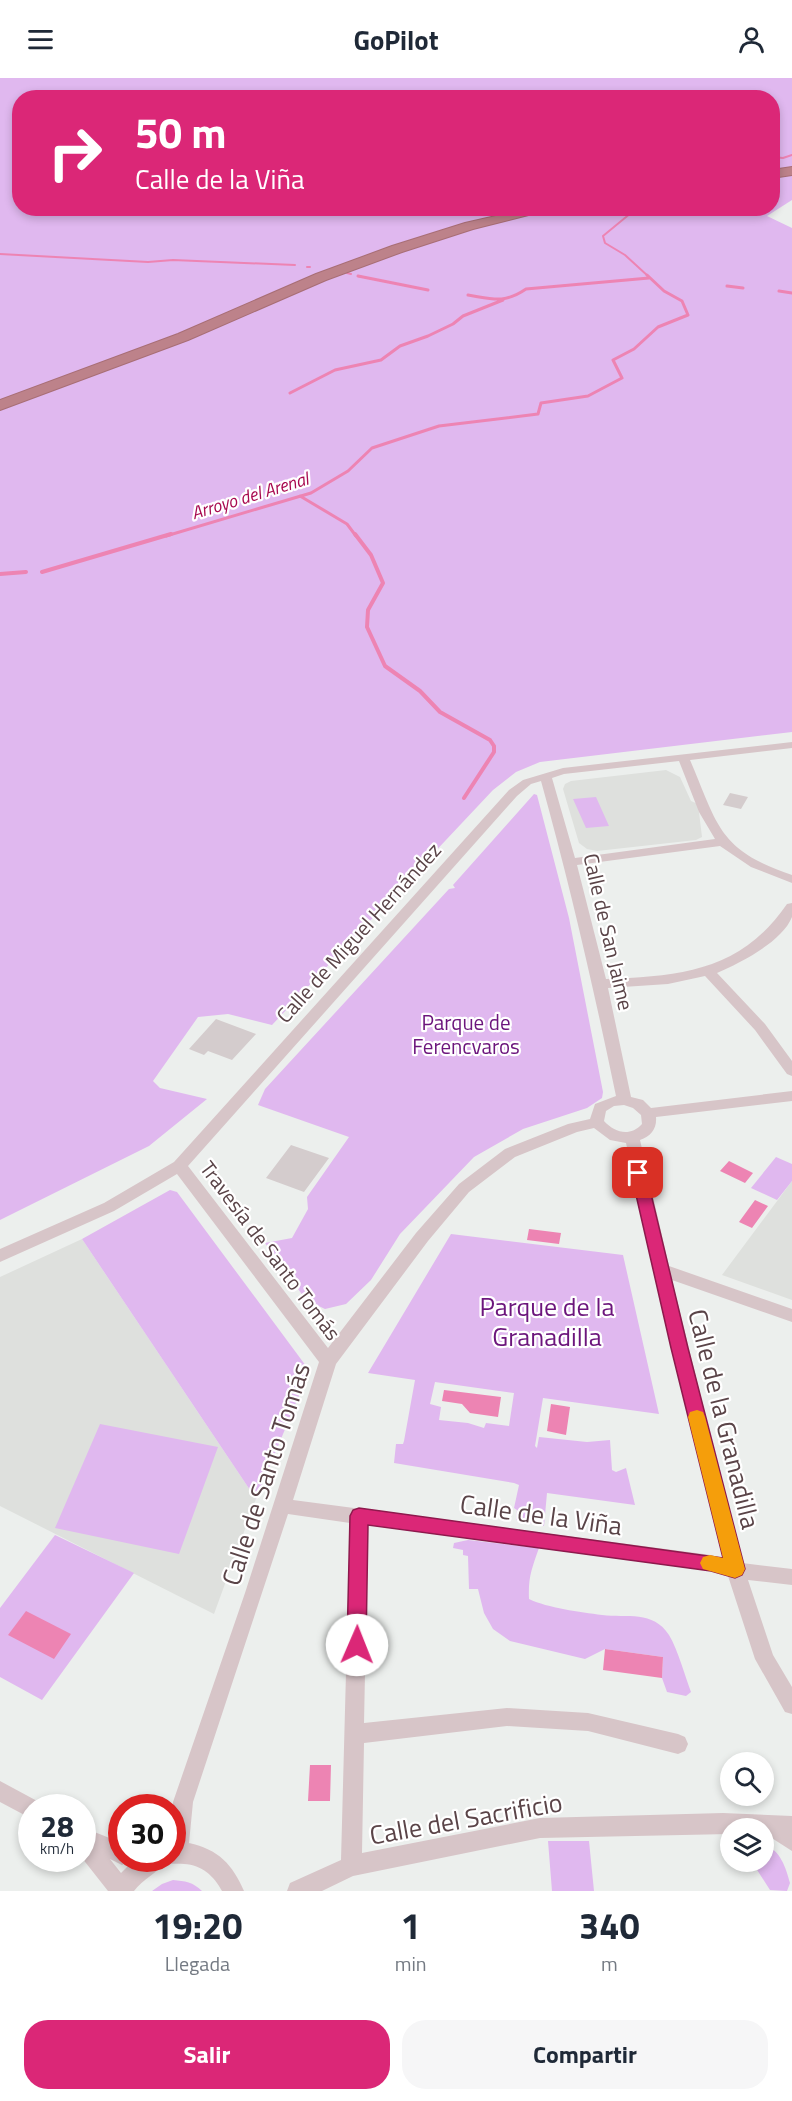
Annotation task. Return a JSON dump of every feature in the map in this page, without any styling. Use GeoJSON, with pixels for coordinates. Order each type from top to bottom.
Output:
{"type":"FeatureCollection","features":[{"type":"Feature","properties":{"kind":"highway"},"geometry":{"type":"LineString","coordinates":[[0,394],[172,331],[382,244],[483,216]]}},
{"type":"Feature","properties":{"kind":"highway"},"geometry":{"type":"LineString","coordinates":[[0,405],[172,341],[321,278],[397,249],[470,226],[514,216]]}},
{"type":"Feature","properties":{"kind":"street","name":"Calle de Miguel Hernández"},"geometry":{"type":"LineString","coordinates":[[0,1256],[109,1207],[178,1166],[513,793],[527,782],[563,771],[792,746]]}},
{"type":"Feature","properties":{"kind":"street"},"geometry":{"type":"LineString","coordinates":[[682,758],[707,814],[723,842],[748,860],[792,879]]}},
{"type":"Feature","properties":{"kind":"street","name":"Calle de San Jaime"},"geometry":{"type":"LineString","coordinates":[[544,775],[570,862],[600,984],[624,1100]]}},
{"type":"Feature","properties":{"kind":"street"},"geometry":{"type":"LineString","coordinates":[[570,862],[723,842]]}},
{"type":"Feature","properties":{"kind":"street"},"geometry":{"type":"LineString","coordinates":[[600,984],[657,981],[710,972],[750,952],[771,935],[792,907]]}},
{"type":"Feature","properties":{"kind":"street"},"geometry":{"type":"LineString","coordinates":[[710,972],[760,1027],[792,1071]]}},
{"type":"Feature","properties":{"kind":"street"},"geometry":{"type":"LineString","coordinates":[[648,1113],[792,1096]]}},
{"type":"Feature","properties":{"kind":"street"},"geometry":{"type":"LineString","coordinates":[[624,1100],[638,1104],[648,1113],[650,1119],[646,1131],[632,1137],[614,1136],[607,1133],[597,1122],[598,1111],[608,1102],[624,1100]]}},
{"type":"Feature","properties":{"kind":"street","name":"Calle de Santo Tomás"},"geometry":{"type":"LineString","coordinates":[[186,1794],[283,1506],[328,1362],[422,1237],[464,1188],[510,1153],[573,1128],[597,1122]]}},
{"type":"Feature","properties":{"kind":"street","name":"Calle de la Granadilla"},"geometry":{"type":"LineString","coordinates":[[632,1137],[661,1270],[735,1569],[765,1659],[792,1705]]}},
{"type":"Feature","properties":{"kind":"street","name":"Travesía de Santo Tomás"},"geometry":{"type":"LineString","coordinates":[[178,1166],[305,1328],[328,1362]]}},
{"type":"Feature","properties":{"kind":"street"},"geometry":{"type":"LineString","coordinates":[[661,1270],[792,1316]]}},
{"type":"Feature","properties":{"kind":"street","name":"Calle de la Viña"},"geometry":{"type":"LineString","coordinates":[[283,1506],[711,1563],[735,1569],[792,1577]]}},
{"type":"Feature","properties":{"kind":"street"},"geometry":{"type":"LineString","coordinates":[[351,1866],[359,1516]]}},
{"type":"Feature","properties":{"kind":"street"},"geometry":{"type":"LineString","coordinates":[[355,1734],[507,1717],[588,1722],[678,1744]]}},
{"type":"Feature","properties":{"kind":"street"},"geometry":{"type":"LineString","coordinates":[[0,1791],[18,1801]]}},
{"type":"Feature","properties":{"kind":"street","name":"Calle del Sacrificio"},"geometry":{"type":"LineString","coordinates":[[298,1891],[351,1866],[540,1828],[720,1823]]}},
{"type":"Feature","properties":{"kind":"street","name":"Calle del Sacrificio"},"geometry":{"type":"LineString","coordinates":[[774,1825],[792,1826]]}},
{"type":"Feature","properties":{"kind":"street"},"geometry":{"type":"LineString","coordinates":[[774,1827],[792,1841]]}},
{"type":"Feature","properties":{"kind":"street"},"geometry":{"type":"LineString","coordinates":[[186,1854],[200,1856],[218,1867],[231,1884],[233,1891]]}},
{"type":"Feature","properties":{"kind":"street"},"geometry":{"type":"LineString","coordinates":[[96,1858],[121,1891],[134,1872]]}},
{"type":"Feature","properties":{"kind":"shaded area"},"geometry":{"type":"Polygon","coordinates":[[[666,770],[680,777],[691,801],[698,804],[702,837],[696,840],[597,851],[587,849],[579,843],[563,789],[565,784],[571,781],[666,770]]]}},
{"type":"Feature","properties":{"kind":"shaded area"},"geometry":{"type":"Polygon","coordinates":[[[729,1161],[753,1173],[745,1183],[720,1171],[729,1161]]]}},
{"type":"Feature","properties":{"kind":"shaded area"},"geometry":{"type":"Polygon","coordinates":[[[792,1181],[792,1300],[722,1275],[792,1181]]]}},
{"type":"Feature","properties":{"kind":"shaded area"},"geometry":{"type":"Polygon","coordinates":[[[755,1200],[768,1206],[752,1228],[739,1222],[755,1200]]]}},
{"type":"Feature","properties":{"kind":"shaded area"},"geometry":{"type":"Polygon","coordinates":[[[529,1229],[561,1233],[559,1244],[527,1240],[529,1229]]]}},
{"type":"Feature","properties":{"kind":"shaded area"},"geometry":{"type":"Polygon","coordinates":[[[82,1239],[256,1499],[214,1614],[0,1506],[0,1277],[82,1239]]]}},
{"type":"Feature","properties":{"kind":"shaded area"},"geometry":{"type":"Polygon","coordinates":[[[444,1390],[501,1397],[498,1417],[470,1413],[462,1404],[442,1401],[444,1390]]]}},
{"type":"Feature","properties":{"kind":"shaded area"},"geometry":{"type":"Polygon","coordinates":[[[551,1404],[570,1407],[566,1435],[547,1431],[551,1404]]]}},
{"type":"Feature","properties":{"kind":"shaded area"},"geometry":{"type":"Polygon","coordinates":[[[26,1611],[71,1634],[54,1659],[8,1635],[26,1611]]]}},
{"type":"Feature","properties":{"kind":"shaded area"},"geometry":{"type":"Polygon","coordinates":[[[605,1649],[663,1657],[662,1678],[603,1670],[605,1649]]]}},
{"type":"Feature","properties":{"kind":"shaded area"},"geometry":{"type":"Polygon","coordinates":[[[310,1765],[331,1765],[330,1801],[308,1801],[310,1765]]]}},
{"type":"Feature","properties":{"kind":"green space"},"geometry":{"type":"Polygon","coordinates":[[[0,78],[792,78],[792,200],[780,208],[780,90],[12,90],[12,216],[767,216],[792,228],[792,732],[540,762],[516,772],[493,790],[272,1025],[228,1014],[198,1017],[153,1081],[160,1088],[207,1099],[149,1146],[0,1220],[0,78]]]}},
{"type":"Feature","properties":{"kind":"green space","name":"Parque de Ferencvaros"},"geometry":{"type":"Polygon","coordinates":[[[534,794],[537,795],[569,918],[603,1092],[602,1098],[587,1108],[523,1129],[474,1157],[400,1234],[371,1280],[346,1304],[325,1309],[306,1300],[265,1243],[292,1238],[308,1209],[307,1197],[349,1137],[258,1105],[265,1089],[449,889],[455,888],[453,885],[534,794]]]}},
{"type":"Feature","properties":{"kind":"green space"},"geometry":{"type":"Polygon","coordinates":[[[596,797],[609,826],[586,828],[573,799],[596,797]]]}},
{"type":"Feature","properties":{"kind":"green space"},"geometry":{"type":"Polygon","coordinates":[[[776,1157],[792,1164],[792,1181],[777,1200],[751,1188],[776,1157]]]}},
{"type":"Feature","properties":{"kind":"green space"},"geometry":{"type":"Polygon","coordinates":[[[170,1190],[177,1192],[306,1366],[308,1374],[256,1499],[82,1239],[170,1190]]]}},
{"type":"Feature","properties":{"kind":"green space","name":"Parque de la Granadilla"},"geometry":{"type":"Polygon","coordinates":[[[451,1234],[623,1255],[659,1414],[543,1398],[535,1446],[537,1448],[539,1437],[587,1442],[610,1440],[612,1470],[616,1472],[626,1468],[635,1505],[547,1493],[544,1526],[516,1520],[517,1510],[514,1508],[519,1485],[394,1463],[396,1444],[403,1444],[404,1441],[415,1380],[368,1373],[451,1234]],[[435,1382],[430,1404],[441,1407],[439,1420],[468,1423],[484,1428],[486,1423],[509,1426],[514,1393],[435,1382]]]}},
{"type":"Feature","properties":{"kind":"green space"},"geometry":{"type":"Polygon","coordinates":[[[100,1424],[218,1447],[179,1554],[55,1528],[100,1424]]]}},
{"type":"Feature","properties":{"kind":"green space"},"geometry":{"type":"Polygon","coordinates":[[[55,1535],[134,1573],[42,1700],[0,1677],[0,1608],[55,1535]]]}},
{"type":"Feature","properties":{"kind":"green space"},"geometry":{"type":"Polygon","coordinates":[[[468,1540],[539,1548],[531,1573],[529,1599],[564,1609],[602,1615],[647,1618],[663,1627],[672,1641],[691,1692],[686,1696],[667,1692],[662,1678],[663,1657],[605,1649],[585,1659],[510,1641],[493,1629],[484,1613],[478,1589],[469,1589],[468,1556],[463,1555],[463,1550],[453,1548],[454,1543],[468,1540]]]}},
{"type":"Feature","properties":{"kind":"green space"},"geometry":{"type":"Polygon","coordinates":[[[548,1841],[589,1841],[594,1891],[552,1891],[548,1841]]]}},
{"type":"Feature","properties":{"kind":"green space"},"geometry":{"type":"Polygon","coordinates":[[[774,1851],[782,1860],[790,1883],[787,1891],[770,1890],[758,1872],[774,1872],[774,1851]]]}},
{"type":"Feature","properties":{"kind":"green space"},"geometry":{"type":"Polygon","coordinates":[[[173,1880],[189,1882],[202,1891],[152,1891],[173,1880]]]}},
{"type":"Feature","properties":{"kind":"building"},"geometry":{"type":"Polygon","coordinates":[[[730,793],[748,797],[741,809],[723,805],[730,793]]]}},
{"type":"Feature","properties":{"kind":"building"},"geometry":{"type":"Polygon","coordinates":[[[216,1019],[256,1034],[232,1060],[208,1051],[204,1055],[189,1049],[216,1019]]]}},
{"type":"Feature","properties":{"kind":"building"},"geometry":{"type":"Polygon","coordinates":[[[291,1145],[329,1158],[304,1192],[266,1178],[291,1145]]]}},
{"type":"Feature","properties":{"kind":"waterway","name":"Arroyo del Arenal"},"geometry":{"type":"LineString","coordinates":[[780,158],[792,155]]}},
{"type":"Feature","properties":{"kind":"waterway"},"geometry":{"type":"LineString","coordinates":[[627,216],[603,236],[605,243],[625,255],[649,277]]}},
{"type":"Feature","properties":{"kind":"waterway"},"geometry":{"type":"LineString","coordinates":[[0,254],[148,262],[173,260],[295,265]]}},
{"type":"Feature","properties":{"kind":"waterway"},"geometry":{"type":"LineString","coordinates":[[347,273],[351,274]]}},
{"type":"Feature","properties":{"kind":"waterway","name":"Arroyo del Arenal"},"geometry":{"type":"LineString","coordinates":[[300,496],[311,493],[348,471],[372,448],[439,426],[538,414],[541,403],[588,396],[622,378],[613,360],[634,349],[658,327],[688,315],[682,301],[664,291],[647,275]]}},
{"type":"Feature","properties":{"kind":"waterway"},"geometry":{"type":"LineString","coordinates":[[362,277],[358,276],[428,290]]}},
{"type":"Feature","properties":{"kind":"waterway"},"geometry":{"type":"LineString","coordinates":[[468,295],[505,299],[526,289],[649,278]]}},
{"type":"Feature","properties":{"kind":"waterway"},"geometry":{"type":"LineString","coordinates":[[727,286],[743,288]]}},
{"type":"Feature","properties":{"kind":"waterway"},"geometry":{"type":"LineString","coordinates":[[779,291],[792,293]]}},
{"type":"Feature","properties":{"kind":"waterway"},"geometry":{"type":"LineString","coordinates":[[290,393],[335,370],[381,360],[400,346],[428,336],[453,324],[463,316],[503,300]]}},
{"type":"Feature","properties":{"kind":"waterway","name":"Arroyo del Arenal"},"geometry":{"type":"LineString","coordinates":[[166,536],[300,496]]}},
{"type":"Feature","properties":{"kind":"waterway"},"geometry":{"type":"LineString","coordinates":[[300,496],[347,524],[356,536]]}},
{"type":"Feature","properties":{"kind":"waterway","name":"Arroyo del Arenal"},"geometry":{"type":"LineString","coordinates":[[42,572],[171,534]]}},
{"type":"Feature","properties":{"kind":"waterway"},"geometry":{"type":"LineString","coordinates":[[355,534],[371,555],[383,583],[368,610],[367,627],[385,666],[420,691],[440,712],[490,740],[494,746],[494,752],[464,798]]}},
{"type":"Feature","properties":{"kind":"waterway","name":"Arroyo del Arenal"},"geometry":{"type":"LineString","coordinates":[[0,574],[26,572]]}},
{"type":"Feature","properties":{"kind":"slow traffic"},"geometry":{"type":"LineString","coordinates":[[697,1417],[735,1569],[710,1563]]}},
{"type":"Feature","properties":{"kind":"route"},"geometry":{"type":"LineString","coordinates":[[357,1645],[359,1516],[711,1563],[735,1569],[679,1348],[638,1173]]}}]}
